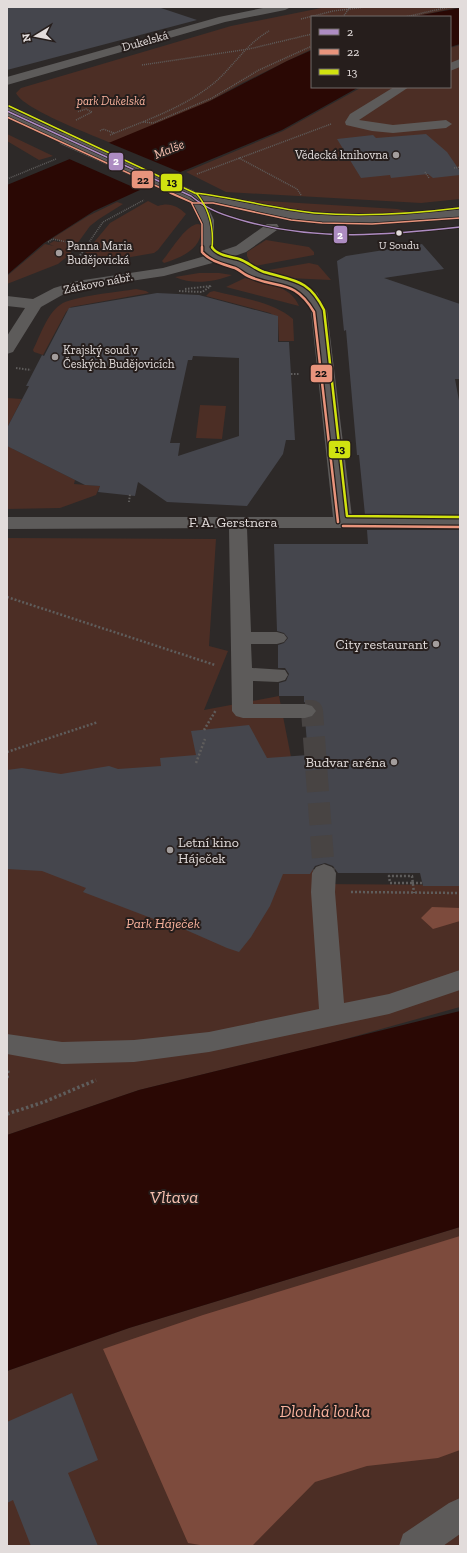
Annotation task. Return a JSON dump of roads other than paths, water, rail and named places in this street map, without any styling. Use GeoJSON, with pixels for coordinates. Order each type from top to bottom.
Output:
{"type":"FeatureCollection","features":[{"type":"Feature","properties":{"kind":"street","name":"Dukelská"},"geometry":{"type":"LineString","coordinates":[[7,81],[223,19],[285,7]]}},
{"type":"Feature","properties":{"kind":"street"},"geometry":{"type":"LineString","coordinates":[[208,11],[223,19]]}},
{"type":"Feature","properties":{"kind":"street"},"geometry":{"type":"LineString","coordinates":[[401,88],[355,117],[351,122],[372,127],[393,129],[446,124]]}},
{"type":"Feature","properties":{"kind":"street"},"geometry":{"type":"LineString","coordinates":[[7,112],[234,218],[265,226],[322,234],[375,234],[460,227]]}},
{"type":"Feature","properties":{"kind":"street"},"geometry":{"type":"LineString","coordinates":[[195,200],[214,198],[292,215],[322,218],[372,219],[460,214]]}},
{"type":"Feature","properties":{"kind":"street"},"geometry":{"type":"LineString","coordinates":[[195,200],[208,223],[209,237],[207,250],[215,257],[244,266],[250,272],[291,282],[312,296],[319,311],[344,522]]}},
{"type":"Feature","properties":{"kind":"street","name":"Zátkovo nábř."},"geometry":{"type":"LineString","coordinates":[[35,304],[64,289],[82,284],[164,272],[241,249],[265,226],[292,215]]}},
{"type":"Feature","properties":{"kind":"street"},"geometry":{"type":"LineString","coordinates":[[7,301],[35,304],[7,349]]}},
{"type":"Feature","properties":{"kind":"street"},"geometry":{"type":"LineString","coordinates":[[238,522],[243,711],[305,711]]}},
{"type":"Feature","properties":{"kind":"street","name":"F. A. Gerstnera"},"geometry":{"type":"LineString","coordinates":[[7,523],[460,522]]}},
{"type":"Feature","properties":{"kind":"street"},"geometry":{"type":"LineString","coordinates":[[241,638],[277,638]]}},
{"type":"Feature","properties":{"kind":"street"},"geometry":{"type":"LineString","coordinates":[[242,674],[278,675]]}},
{"type":"Feature","properties":{"kind":"street"},"geometry":{"type":"LineString","coordinates":[[324,883],[332,1016]]}},
{"type":"Feature","properties":{"kind":"street"},"geometry":{"type":"LineString","coordinates":[[7,1044],[62,1053],[134,1051],[209,1042],[389,1004],[460,980]]}},
{"type":"Feature","properties":{"kind":"street"},"geometry":{"type":"LineString","coordinates":[[415,1546],[460,1514]]}},
{"type":"Feature","properties":{"kind":"water"},"geometry":{"type":"Polygon","coordinates":[[[460,8],[460,44],[451,47],[451,16],[416,16],[460,8]]]}},
{"type":"Feature","properties":{"kind":"water","name":"Malše"},"geometry":{"type":"Polygon","coordinates":[[[311,50],[311,88],[357,88],[282,130],[166,178],[94,211],[44,243],[7,275],[7,185],[210,101],[287,61],[311,50]]]}},
{"type":"Feature","properties":{"kind":"water","name":"Vltava"},"geometry":{"type":"Polygon","coordinates":[[[460,1011],[460,1227],[129,1328],[7,1371],[7,1135],[139,1090],[460,1011]]]}},
{"type":"Feature","properties":{"kind":"tunnel"},"geometry":{"type":"LineString","coordinates":[[305,711],[312,711],[324,873]]}},
{"type":"Feature","properties":{"kind":"place","name":"Vědecká knihovna"},"geometry":{"type":"Point","coordinates":[396,155]}},
{"type":"Feature","properties":{"kind":"place","name":"U Soudu"},"geometry":{"type":"Point","coordinates":[399,233]}},
{"type":"Feature","properties":{"kind":"place","name":"Panna Maria Budějovická"},"geometry":{"type":"Point","coordinates":[59,253]}},
{"type":"Feature","properties":{"kind":"place","name":"Krajský soud v Českých Budějovicích"},"geometry":{"type":"Point","coordinates":[55,357]}},
{"type":"Feature","properties":{"kind":"place","name":"City restaurant"},"geometry":{"type":"Point","coordinates":[436,644]}},
{"type":"Feature","properties":{"kind":"place","name":"Budvar aréna"},"geometry":{"type":"Point","coordinates":[394,762]}},
{"type":"Feature","properties":{"kind":"place","name":"Letní kino Háječek"},"geometry":{"type":"Point","coordinates":[170,850]}},
{"type":"Feature","properties":{"kind":"park label","name":"park Dukelská"},"geometry":{"type":"Point","coordinates":[111,101]}},
{"type":"Feature","properties":{"kind":"park label","name":"Park Háječek"},"geometry":{"type":"Point","coordinates":[163,923]}},
{"type":"Feature","properties":{"kind":"park label","name":"Dlouhá louka"},"geometry":{"type":"Point","coordinates":[325,1411]}}]}
